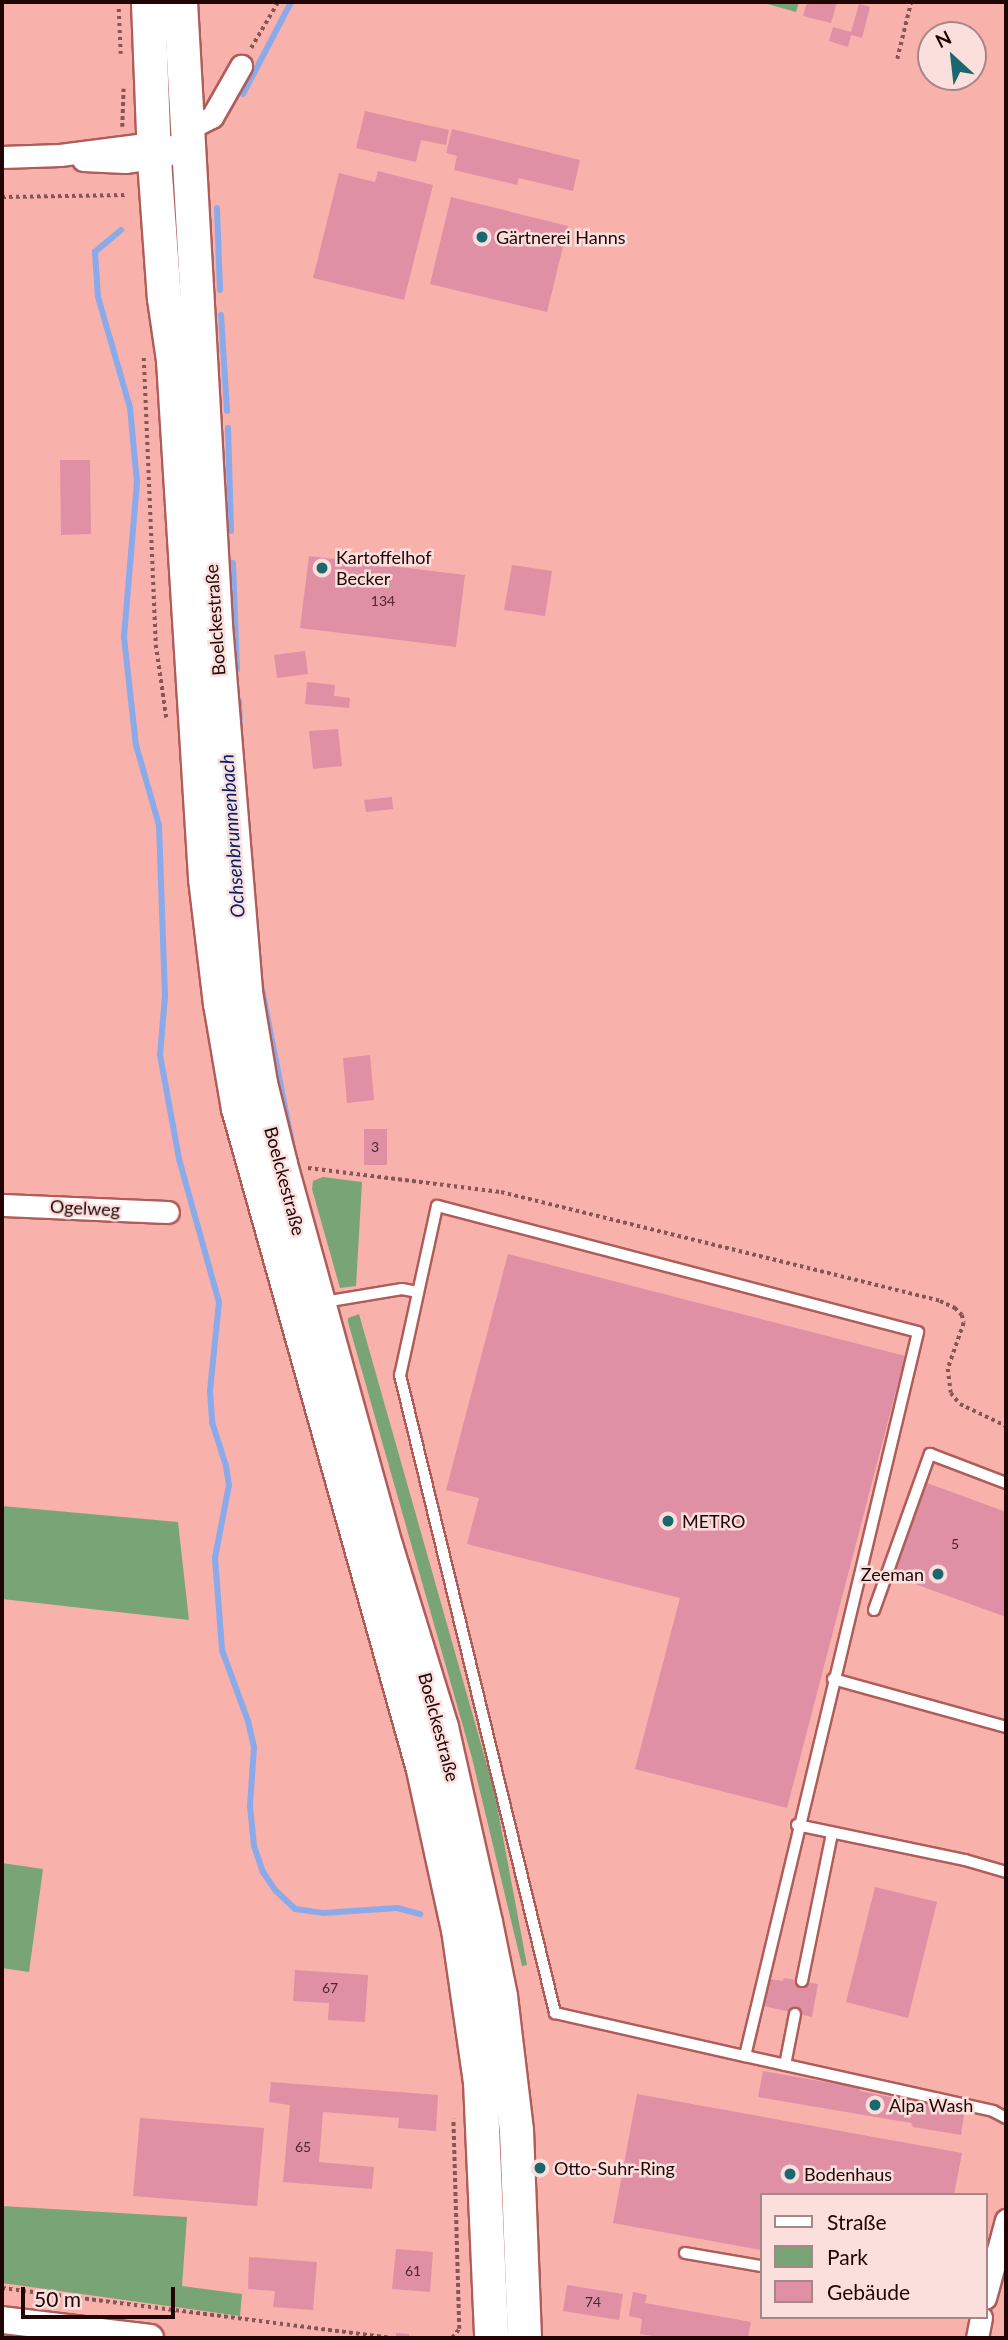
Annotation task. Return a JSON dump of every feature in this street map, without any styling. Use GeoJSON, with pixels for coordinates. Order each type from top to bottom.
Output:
{"type":"FeatureCollection","features":[{"type":"Feature","properties":{"kind":"main road","name":"Boelckestraße"},"geometry":{"type":"LineString","coordinates":[[148,2],[154,151],[164,298],[173,360],[205,878],[220,1003],[238,1108],[424,1769],[458,1928],[480,2081],[491,2338]]}},
{"type":"Feature","properties":{"kind":"main road","name":"Boelckestraße"},"geometry":{"type":"LineString","coordinates":[[180,2],[217,652],[245,992],[260,1083],[386,1548],[441,1727],[500,1996],[516,2130],[524,2338]]}},
{"type":"Feature","properties":{"kind":"street"},"geometry":{"type":"LineString","coordinates":[[2,157],[154,151],[187,137],[209,120],[241,65]]}},
{"type":"Feature","properties":{"kind":"street","name":"Ogelweg"},"geometry":{"type":"LineString","coordinates":[[2,1205],[168,1212]]}},
{"type":"Feature","properties":{"kind":"street"},"geometry":{"type":"LineString","coordinates":[[987,2291],[1006,2220]]}},
{"type":"Feature","properties":{"kind":"street"},"geometry":{"type":"LineString","coordinates":[[977,2338],[981,2319]]}},
{"type":"Feature","properties":{"kind":"street"},"geometry":{"type":"LineString","coordinates":[[2,2320],[149,2338]]}},
{"type":"Feature","properties":{"kind":"lane"},"geometry":{"type":"LineString","coordinates":[[745,2056],[797,1825],[918,1332],[437,1206],[400,1375],[555,2013],[745,2056],[785,2065],[993,2111],[1006,2118]]}},
{"type":"Feature","properties":{"kind":"lane"},"geometry":{"type":"LineString","coordinates":[[319,1303],[402,1289],[417,1292]]}},
{"type":"Feature","properties":{"kind":"lane"},"geometry":{"type":"LineString","coordinates":[[874,1610],[930,1454],[1006,1483]]}},
{"type":"Feature","properties":{"kind":"lane"},"geometry":{"type":"LineString","coordinates":[[833,1679],[1006,1727]]}},
{"type":"Feature","properties":{"kind":"lane"},"geometry":{"type":"LineString","coordinates":[[797,1825],[965,1860],[1006,1872]]}},
{"type":"Feature","properties":{"kind":"lane"},"geometry":{"type":"LineString","coordinates":[[802,1981],[832,1833]]}},
{"type":"Feature","properties":{"kind":"lane"},"geometry":{"type":"LineString","coordinates":[[785,2065],[795,2014]]}},
{"type":"Feature","properties":{"kind":"lane"},"geometry":{"type":"LineString","coordinates":[[685,2253],[760,2266]]}},
{"type":"Feature","properties":{"kind":"path"},"geometry":{"type":"LineString","coordinates":[[119,2],[121,58]]}},
{"type":"Feature","properties":{"kind":"path"},"geometry":{"type":"LineString","coordinates":[[241,65],[278,2]]}},
{"type":"Feature","properties":{"kind":"path"},"geometry":{"type":"LineString","coordinates":[[897,59],[911,2]]}},
{"type":"Feature","properties":{"kind":"path"},"geometry":{"type":"LineString","coordinates":[[121,114],[123,83]]}},
{"type":"Feature","properties":{"kind":"path"},"geometry":{"type":"LineString","coordinates":[[2,197],[128,195]]}},
{"type":"Feature","properties":{"kind":"path"},"geometry":{"type":"LineString","coordinates":[[2,2288],[390,2338]]}},
{"type":"Feature","properties":{"kind":"path"},"geometry":{"type":"LineString","coordinates":[[452,2338],[459,2329]]}},
{"type":"Feature","properties":{"kind":"green space"},"geometry":{"type":"Polygon","coordinates":[[[760,2],[799,2],[796,12],[760,2]]]}},
{"type":"Feature","properties":{"kind":"green space"},"geometry":{"type":"Polygon","coordinates":[[[323,1177],[362,1182],[356,1286],[340,1288],[312,1189],[313,1181],[323,1177]]]}},
{"type":"Feature","properties":{"kind":"green space"},"geometry":{"type":"Polygon","coordinates":[[[359,1314],[494,1790],[527,1965],[522,1966],[472,1758],[348,1322],[348,1318],[359,1314]]]}},
{"type":"Feature","properties":{"kind":"green space"},"geometry":{"type":"Polygon","coordinates":[[[2,1506],[178,1522],[189,1620],[2,1599],[2,1506]]]}},
{"type":"Feature","properties":{"kind":"green space"},"geometry":{"type":"Polygon","coordinates":[[[2,1863],[43,1869],[29,1972],[2,1968],[2,1863]]]}},
{"type":"Feature","properties":{"kind":"green space"},"geometry":{"type":"Polygon","coordinates":[[[2,2206],[187,2217],[182,2286],[242,2294],[240,2316],[2,2283],[2,2206]]]}},
{"type":"Feature","properties":{"kind":"building"},"geometry":{"type":"Polygon","coordinates":[[[807,2],[837,2],[831,23],[803,16],[807,2]]]}},
{"type":"Feature","properties":{"kind":"building"},"geometry":{"type":"Polygon","coordinates":[[[859,4],[870,7],[862,38],[851,35],[848,47],[829,41],[833,27],[851,32],[859,4]]]}},
{"type":"Feature","properties":{"kind":"building"},"geometry":{"type":"Polygon","coordinates":[[[365,111],[449,130],[446,145],[421,140],[416,162],[356,148],[365,111]]]}},
{"type":"Feature","properties":{"kind":"building"},"geometry":{"type":"Polygon","coordinates":[[[452,129],[580,160],[573,191],[519,178],[517,185],[454,170],[457,156],[446,153],[452,129]]]}},
{"type":"Feature","properties":{"kind":"building"},"geometry":{"type":"Polygon","coordinates":[[[378,171],[433,185],[404,300],[313,278],[339,173],[375,182],[378,171]]]}},
{"type":"Feature","properties":{"kind":"building"},"geometry":{"type":"Polygon","coordinates":[[[451,197],[568,226],[547,312],[430,284],[451,197]]]}},
{"type":"Feature","properties":{"kind":"building"},"geometry":{"type":"Polygon","coordinates":[[[60,460],[90,460],[91,534],[61,535],[60,460]]]}},
{"type":"Feature","properties":{"kind":"building"},"geometry":{"type":"Polygon","coordinates":[[[309,556],[465,575],[456,647],[300,628],[309,556]]]}},
{"type":"Feature","properties":{"kind":"building"},"geometry":{"type":"Polygon","coordinates":[[[512,565],[552,571],[545,616],[504,610],[512,565]]]}},
{"type":"Feature","properties":{"kind":"building"},"geometry":{"type":"Polygon","coordinates":[[[305,651],[308,674],[277,678],[274,655],[305,651]]]}},
{"type":"Feature","properties":{"kind":"building"},"geometry":{"type":"Polygon","coordinates":[[[307,682],[335,685],[334,696],[350,698],[349,708],[305,704],[307,682]]]}},
{"type":"Feature","properties":{"kind":"building"},"geometry":{"type":"Polygon","coordinates":[[[338,729],[342,766],[313,769],[309,731],[338,729]]]}},
{"type":"Feature","properties":{"kind":"building"},"geometry":{"type":"Polygon","coordinates":[[[392,797],[393,809],[366,812],[364,800],[392,797]]]}},
{"type":"Feature","properties":{"kind":"building"},"geometry":{"type":"Polygon","coordinates":[[[370,1055],[374,1100],[347,1103],[343,1058],[370,1055]]]}},
{"type":"Feature","properties":{"kind":"building"},"geometry":{"type":"Polygon","coordinates":[[[364,1129],[387,1129],[387,1165],[364,1165],[364,1129]]]}},
{"type":"Feature","properties":{"kind":"building","name":"METRO"},"geometry":{"type":"Polygon","coordinates":[[[508,1254],[905,1356],[787,1808],[635,1769],[680,1598],[467,1544],[479,1498],[446,1490],[508,1254]]]}},
{"type":"Feature","properties":{"kind":"building"},"geometry":{"type":"Polygon","coordinates":[[[927,1483],[1006,1512],[1006,1617],[893,1576],[927,1483]]]}},
{"type":"Feature","properties":{"kind":"building"},"geometry":{"type":"Polygon","coordinates":[[[875,1887],[937,1902],[908,2018],[846,2002],[875,1887]]]}},
{"type":"Feature","properties":{"kind":"building"},"geometry":{"type":"Polygon","coordinates":[[[295,1970],[368,1975],[365,2022],[328,2020],[329,2003],[293,2001],[295,1970]]]}},
{"type":"Feature","properties":{"kind":"building"},"geometry":{"type":"Polygon","coordinates":[[[784,1978],[818,1984],[812,2017],[764,2006],[769,1979],[783,1981],[784,1978]]]}},
{"type":"Feature","properties":{"kind":"building","name":"Alpa Wash"},"geometry":{"type":"Polygon","coordinates":[[[763,2071],[859,2088],[860,2091],[917,2102],[965,2108],[961,2135],[913,2127],[911,2123],[758,2097],[763,2071]]]}},
{"type":"Feature","properties":{"kind":"building"},"geometry":{"type":"Polygon","coordinates":[[[271,2082],[438,2095],[436,2131],[398,2128],[399,2118],[323,2112],[319,2162],[374,2167],[372,2189],[283,2182],[290,2105],[269,2102],[271,2082]]]}},
{"type":"Feature","properties":{"kind":"building","name":"Bodenhaus"},"geometry":{"type":"Polygon","coordinates":[[[637,2094],[962,2153],[954,2193],[760,2193],[760,2250],[613,2223],[637,2094]]]}},
{"type":"Feature","properties":{"kind":"building"},"geometry":{"type":"Polygon","coordinates":[[[140,2118],[264,2128],[257,2206],[133,2196],[140,2118]]]}},
{"type":"Feature","properties":{"kind":"building"},"geometry":{"type":"Polygon","coordinates":[[[396,2249],[433,2252],[430,2292],[392,2289],[396,2249]]]}},
{"type":"Feature","properties":{"kind":"building"},"geometry":{"type":"Polygon","coordinates":[[[249,2257],[317,2262],[313,2310],[273,2307],[275,2291],[248,2289],[249,2257]]]}},
{"type":"Feature","properties":{"kind":"building"},"geometry":{"type":"Polygon","coordinates":[[[567,2285],[623,2294],[619,2320],[563,2311],[567,2285]]]}},
{"type":"Feature","properties":{"kind":"building"},"geometry":{"type":"Polygon","coordinates":[[[633,2292],[647,2295],[645,2303],[751,2322],[748,2338],[664,2338],[640,2334],[642,2319],[629,2316],[633,2292]]]}},
{"type":"Feature","properties":{"kind":"building"},"geometry":{"type":"Polygon","coordinates":[[[396,2333],[409,2334],[409,2338],[396,2338],[396,2333]]]}},
{"type":"Feature","properties":{"kind":"waterway","name":"Ochsenbrunnenbach"},"geometry":{"type":"LineString","coordinates":[[243,94],[291,2]]}},
{"type":"Feature","properties":{"kind":"waterway","name":"Ochsenbrunnenbach"},"geometry":{"type":"LineString","coordinates":[[217,208],[220,290]]}},
{"type":"Feature","properties":{"kind":"waterway"},"geometry":{"type":"LineString","coordinates":[[121,230],[95,252],[98,297],[130,408],[137,482],[124,637],[136,745],[159,825],[165,996],[160,1055],[179,1159],[219,1302],[210,1391],[212,1422],[229,1485],[215,1558],[222,1650],[248,1721],[254,1747],[250,1806],[254,1846],[263,1872],[276,1891],[295,1909],[323,1913],[397,1908],[420,1914]]}},
{"type":"Feature","properties":{"kind":"waterway","name":"Ochsenbrunnenbach"},"geometry":{"type":"LineString","coordinates":[[221,315],[227,411]]}},
{"type":"Feature","properties":{"kind":"waterway","name":"Ochsenbrunnenbach"},"geometry":{"type":"LineString","coordinates":[[228,428],[231,531]]}},
{"type":"Feature","properties":{"kind":"waterway","name":"Ochsenbrunnenbach"},"geometry":{"type":"LineString","coordinates":[[233,563],[237,670]]}},
{"type":"Feature","properties":{"kind":"waterway","name":"Ochsenbrunnenbach"},"geometry":{"type":"LineString","coordinates":[[239,701],[240,731]]}},
{"type":"Feature","properties":{"kind":"waterway","name":"Ochsenbrunnenbach"},"geometry":{"type":"LineString","coordinates":[[262,989],[293,1148]]}},
{"type":"Feature","properties":{"kind":"place","name":"Gärtnerei Hanns"},"geometry":{"type":"Point","coordinates":[482,237]}},
{"type":"Feature","properties":{"kind":"place","name":"Kartoffelhof Becker"},"geometry":{"type":"Point","coordinates":[322,568]}},
{"type":"Feature","properties":{"kind":"place","name":"METRO"},"geometry":{"type":"Point","coordinates":[668,1521]}},
{"type":"Feature","properties":{"kind":"place","name":"Zeeman"},"geometry":{"type":"Point","coordinates":[938,1574]}},
{"type":"Feature","properties":{"kind":"place","name":"Alpa Wash"},"geometry":{"type":"Point","coordinates":[875,2105]}},
{"type":"Feature","properties":{"kind":"place","name":"Otto-Suhr-Ring"},"geometry":{"type":"Point","coordinates":[540,2168]}},
{"type":"Feature","properties":{"kind":"place","name":"Bodenhaus"},"geometry":{"type":"Point","coordinates":[790,2174]}}]}
